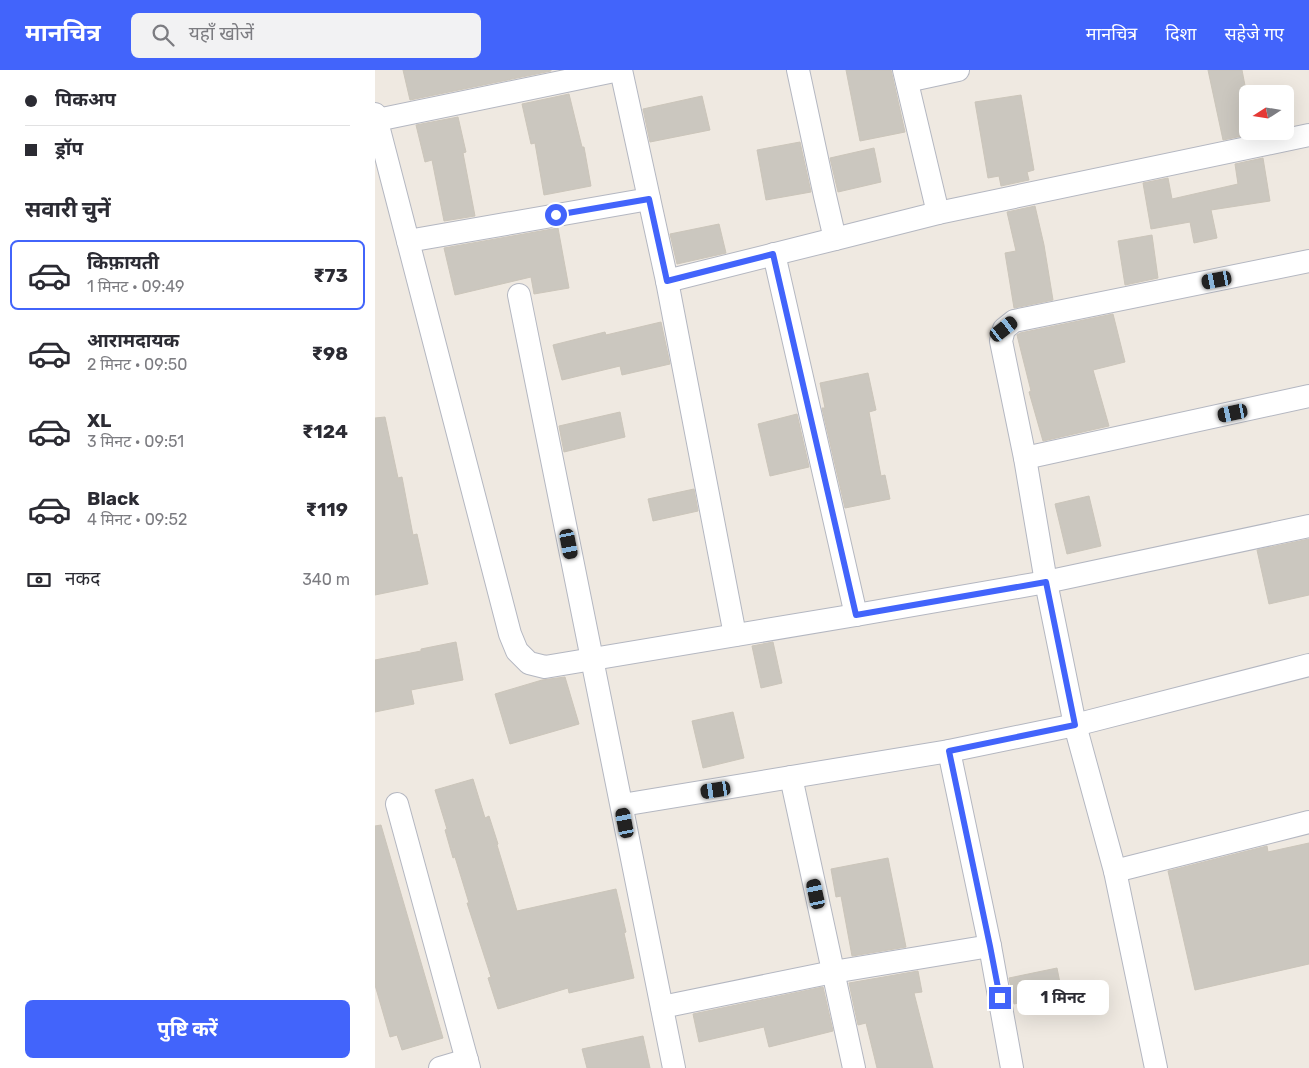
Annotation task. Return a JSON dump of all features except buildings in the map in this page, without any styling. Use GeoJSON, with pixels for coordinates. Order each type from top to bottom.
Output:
{"type":"FeatureCollection","features":[{"type":"Feature","properties":{"kind":"street"},"geometry":{"type":"LineString","coordinates":[[735,636],[667,281],[620,70],[376,117],[510,634],[517,651],[529,663],[545,666],[593,659],[735,636],[1046,582],[1309,526]]}},
{"type":"Feature","properties":{"kind":"street"},"geometry":{"type":"LineString","coordinates":[[798,70],[835,239]]}},
{"type":"Feature","properties":{"kind":"street"},"geometry":{"type":"LineString","coordinates":[[938,213],[906,76],[958,70]]}},
{"type":"Feature","properties":{"kind":"street"},"geometry":{"type":"LineString","coordinates":[[667,281],[938,213],[1309,136]]}},
{"type":"Feature","properties":{"kind":"street"},"geometry":{"type":"LineString","coordinates":[[408,241],[649,199]]}},
{"type":"Feature","properties":{"kind":"street"},"geometry":{"type":"LineString","coordinates":[[773,254],[856,615]]}},
{"type":"Feature","properties":{"kind":"street"},"geometry":{"type":"LineString","coordinates":[[1156,1068],[1115,871],[1075,725],[1001,341],[1004,329],[1014,321],[1309,261]]}},
{"type":"Feature","properties":{"kind":"street"},"geometry":{"type":"LineString","coordinates":[[519,295],[674,1068]]}},
{"type":"Feature","properties":{"kind":"street"},"geometry":{"type":"LineString","coordinates":[[1025,458],[1309,396]]}},
{"type":"Feature","properties":{"kind":"street"},"geometry":{"type":"LineString","coordinates":[[622,805],[949,751],[1075,725],[1309,665]]}},
{"type":"Feature","properties":{"kind":"street"},"geometry":{"type":"LineString","coordinates":[[949,751],[990,946],[1013,1068]]}},
{"type":"Feature","properties":{"kind":"street"},"geometry":{"type":"LineString","coordinates":[[791,777],[854,1068]]}},
{"type":"Feature","properties":{"kind":"street"},"geometry":{"type":"LineString","coordinates":[[397,804],[468,1064],[440,1068]]}},
{"type":"Feature","properties":{"kind":"street"},"geometry":{"type":"LineString","coordinates":[[1115,871],[1309,822]]}},
{"type":"Feature","properties":{"kind":"street"},"geometry":{"type":"LineString","coordinates":[[662,1007],[833,972],[990,946]]}},
{"type":"Feature","properties":{"kind":"route"},"geometry":{"type":"LineString","coordinates":[[556,215],[649,199],[667,281],[773,254],[856,615],[1046,582],[1075,725],[949,751],[1000,998]]}}]}
